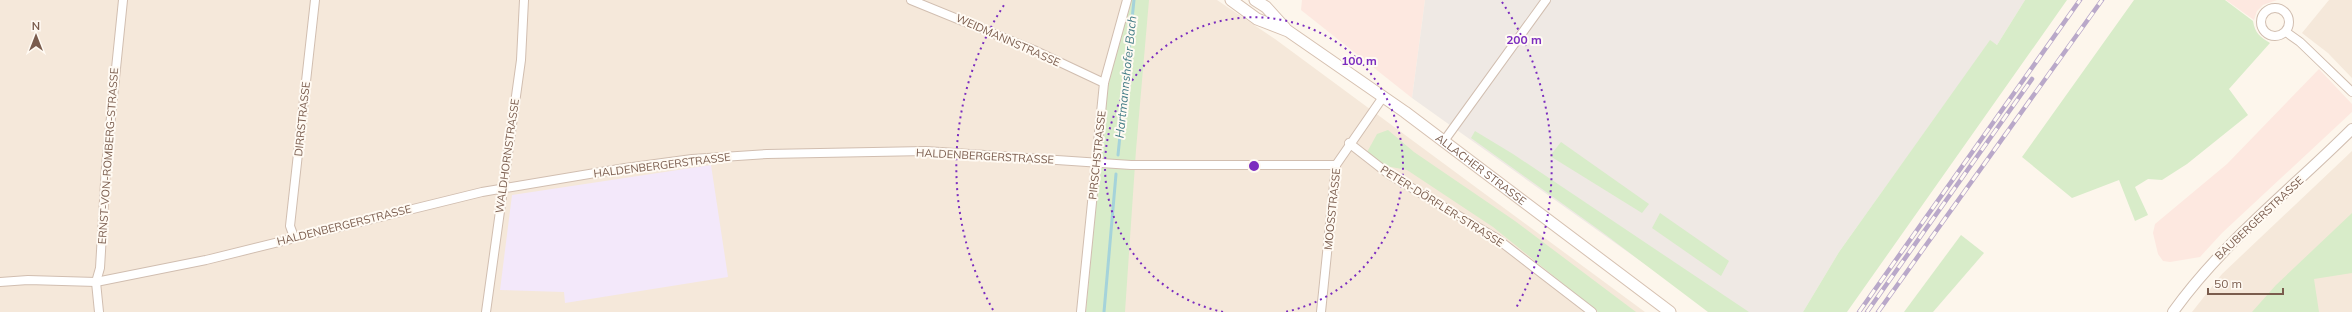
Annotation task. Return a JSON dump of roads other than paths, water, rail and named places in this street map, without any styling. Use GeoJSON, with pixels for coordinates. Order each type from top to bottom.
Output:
{"type":"FeatureCollection","features":[{"type":"Feature","properties":{"kind":"main road","name":"ALLACHER STRASSE"},"geometry":{"type":"LineString","coordinates":[[1231,0],[1258,19],[1288,31]]}},
{"type":"Feature","properties":{"kind":"main road","name":"ALLACHER STRASSE"},"geometry":{"type":"LineString","coordinates":[[1255,0],[1266,7],[1288,31],[1444,141],[1670,312]]}},
{"type":"Feature","properties":{"kind":"street","name":"ERNST-VON-ROMBERG-STRASSE"},"geometry":{"type":"LineString","coordinates":[[99,312],[96,282],[100,268],[106,166],[123,0]]}},
{"type":"Feature","properties":{"kind":"street","name":"DIRRSTRASSE"},"geometry":{"type":"LineString","coordinates":[[294,237],[290,226],[315,0]]}},
{"type":"Feature","properties":{"kind":"street","name":"WALDHORNSTRASSE"},"geometry":{"type":"LineString","coordinates":[[486,312],[521,60],[524,0]]}},
{"type":"Feature","properties":{"kind":"street","name":"WEIDMANNSTRASSE"},"geometry":{"type":"LineString","coordinates":[[911,0],[1036,51],[1104,83]]}},
{"type":"Feature","properties":{"kind":"street","name":"PIRSCHSTRASSE"},"geometry":{"type":"LineString","coordinates":[[1081,312],[1098,163],[1104,83],[1127,0]]}},
{"type":"Feature","properties":{"kind":"street"},"geometry":{"type":"LineString","coordinates":[[1444,141],[1546,0]]}},
{"type":"Feature","properties":{"kind":"street"},"geometry":{"type":"LineString","coordinates":[[2286,32],[2328,66],[2352,92]]}},
{"type":"Feature","properties":{"kind":"street","name":"MOOSSTRASSE"},"geometry":{"type":"LineString","coordinates":[[1321,312],[1336,165],[1349,143],[1383,97]]}},
{"type":"Feature","properties":{"kind":"street","name":"BAUBERGERSTRASSE"},"geometry":{"type":"LineString","coordinates":[[2173,312],[2201,274],[2235,239],[2352,129]]}},
{"type":"Feature","properties":{"kind":"street","name":"PETER-DÖRFLER-STRASSE"},"geometry":{"type":"LineString","coordinates":[[1349,143],[1390,175],[1496,238],[1592,312]]}},
{"type":"Feature","properties":{"kind":"street","name":"HALDENBERGERSTRASSE"},"geometry":{"type":"LineString","coordinates":[[0,282],[28,280],[96,282],[206,260],[294,237],[504,188],[625,168],[692,159],[767,154],[926,151],[1131,165],[1336,165]]}},
{"type":"Feature","properties":{"kind":"waterway","name":"Hartmannshofer Bach"},"geometry":{"type":"LineString","coordinates":[[1118,155],[1134,0]]}},
{"type":"Feature","properties":{"kind":"waterway","name":"Hartmannshofer Bach"},"geometry":{"type":"LineString","coordinates":[[1104,312],[1116,174]]}},
{"type":"Feature","properties":{"kind":"railway"},"geometry":{"type":"LineString","coordinates":[[1859,312],[2080,0]]}},
{"type":"Feature","properties":{"kind":"railway"},"geometry":{"type":"LineString","coordinates":[[1878,312],[2102,0]]}},
{"type":"Feature","properties":{"kind":"railway"},"geometry":{"type":"LineString","coordinates":[[1867,312],[2032,79]]}}]}
